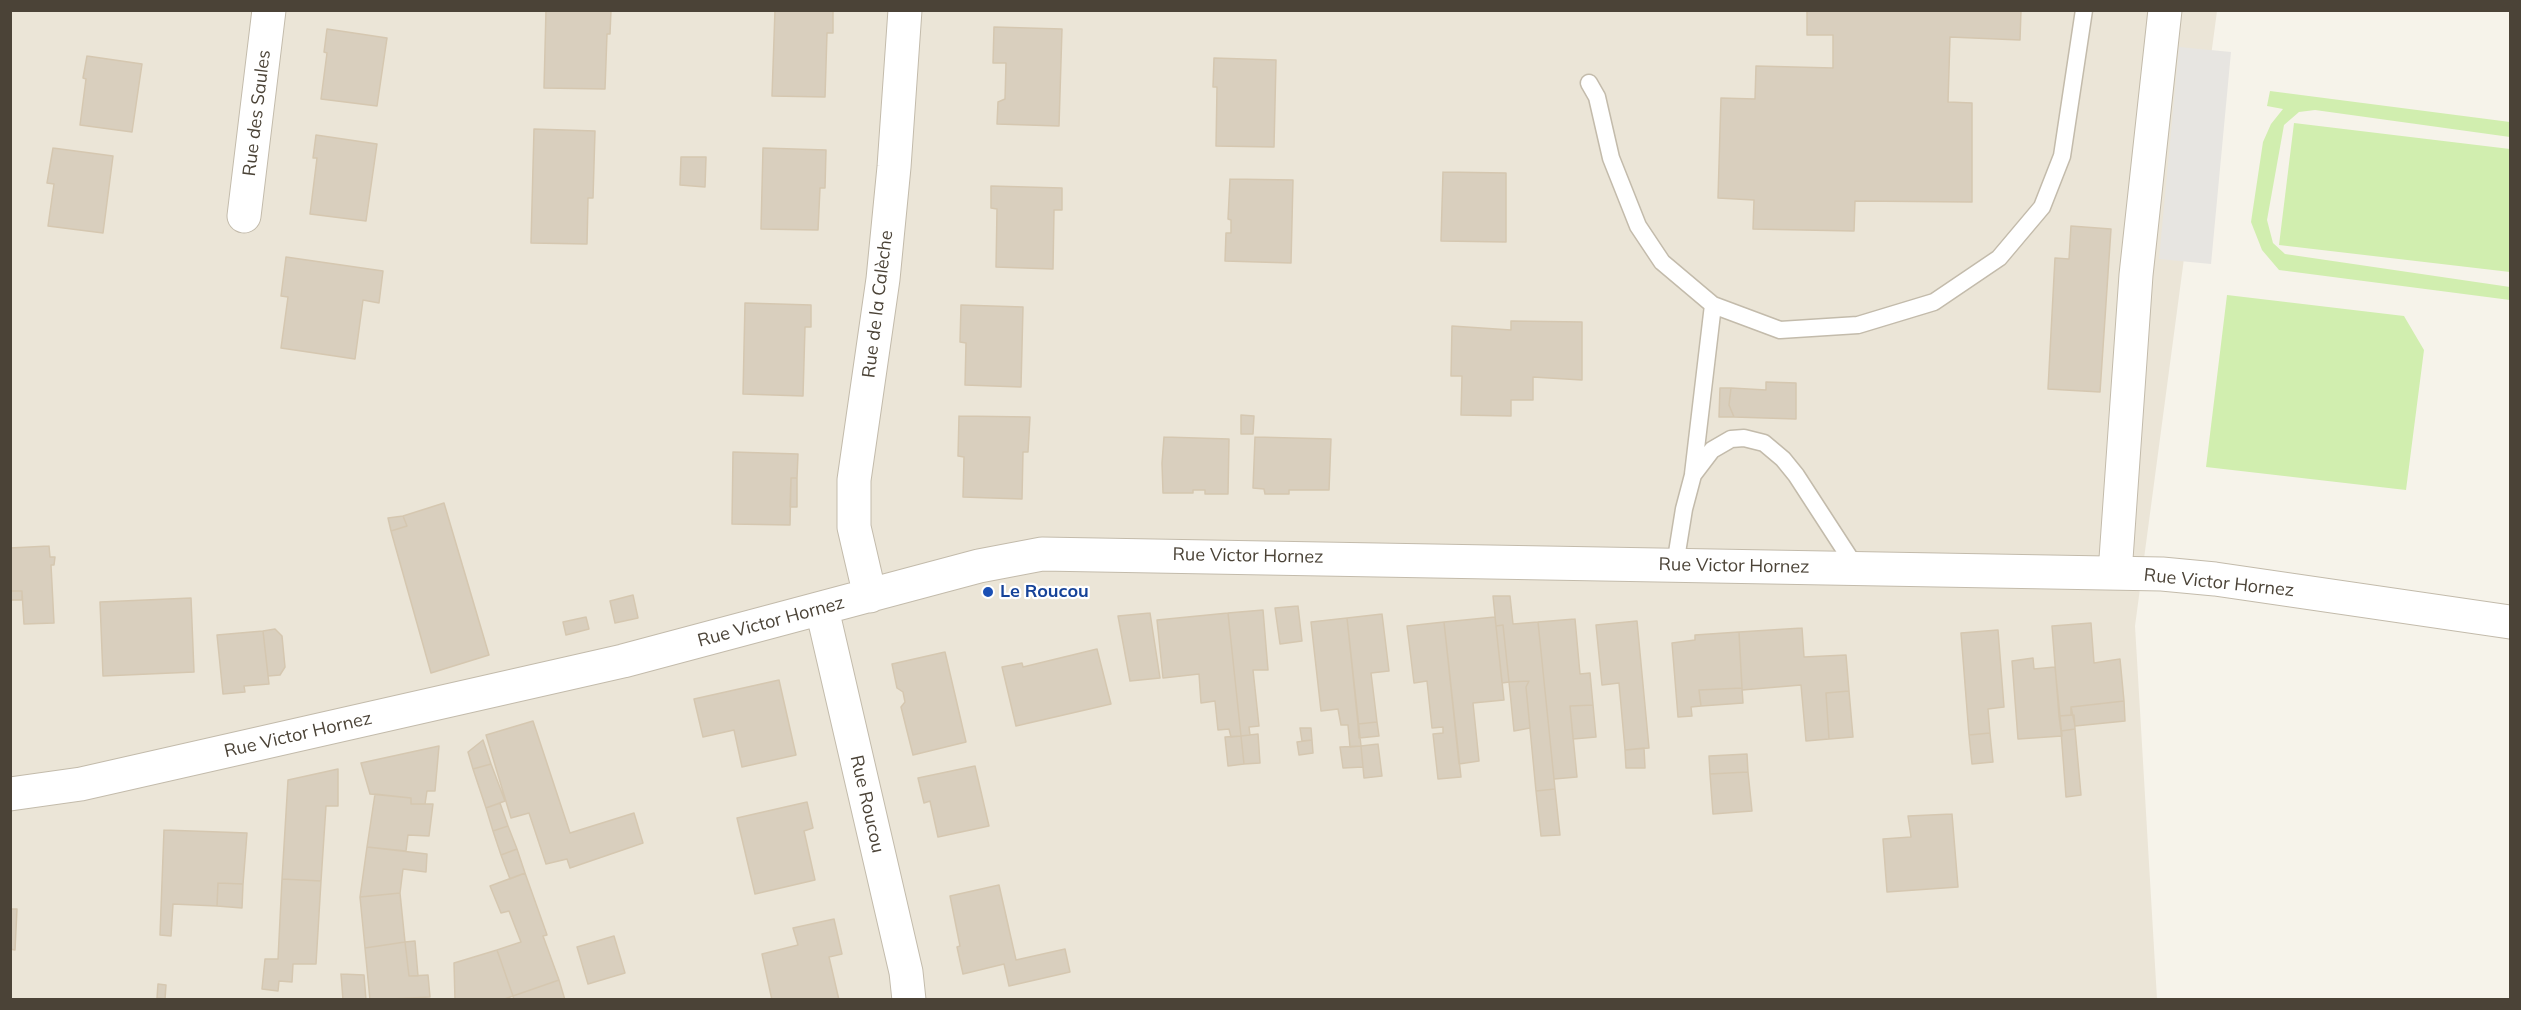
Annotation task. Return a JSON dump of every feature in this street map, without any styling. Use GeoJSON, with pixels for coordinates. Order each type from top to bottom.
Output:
{"type":"FeatureCollection","features":[{"type":"Feature","properties":{"kind":"street","name":"Rue des Saules"},"geometry":{"type":"LineString","coordinates":[[244,216],[269,10]]}},
{"type":"Feature","properties":{"kind":"street","name":"Rue de la Calèche"},"geometry":{"type":"LineString","coordinates":[[870,596],[854,527],[855,462],[883,279],[894,167],[905,10]]}},
{"type":"Feature","properties":{"kind":"street"},"geometry":{"type":"LineString","coordinates":[[2115,573],[2136,275],[2165,10]]}},
{"type":"Feature","properties":{"kind":"street","name":"Rue Victor Hornez"},"geometry":{"type":"LineString","coordinates":[[10,794],[81,784],[580,670],[822,609],[999,561],[1063,552],[2115,573],[2215,579],[2511,622]]}},
{"type":"Feature","properties":{"kind":"street","name":"Rue Roucou"},"geometry":{"type":"LineString","coordinates":[[822,609],[906,972],[909,999]]}},
{"type":"Feature","properties":{"kind":"lane"},"geometry":{"type":"LineString","coordinates":[[1589,83],[1597,97],[1611,158],[1638,225],[1662,262],[1713,305],[1780,330],[1858,325],[1934,302],[1999,258],[2042,207],[2062,156],[2084,10]]}},
{"type":"Feature","properties":{"kind":"lane"},"geometry":{"type":"LineString","coordinates":[[1675,565],[1684,509],[1693,475],[1713,305]]}},
{"type":"Feature","properties":{"kind":"lane"},"geometry":{"type":"LineString","coordinates":[[1693,475],[1712,450],[1731,439],[1744,438],[1764,443],[1783,459],[1796,475],[1857,569]]}},
{"type":"Feature","properties":{"kind":"shaded area"},"geometry":{"type":"Polygon","coordinates":[[[10,11],[2217,11],[2135,626],[2157,999],[11,999],[10,11]]]}},
{"type":"Feature","properties":{"kind":"shaded area"},"geometry":{"type":"Polygon","coordinates":[[[2179,47],[2231,52],[2211,264],[2159,259],[2179,47]]]}},
{"type":"Feature","properties":{"kind":"green space"},"geometry":{"type":"Polygon","coordinates":[[[2270,91],[2510,122],[2510,137],[2315,110],[2299,112],[2284,125],[2267,220],[2273,243],[2285,254],[2510,287],[2510,300],[2279,270],[2262,250],[2251,222],[2263,142],[2271,124],[2283,109],[2267,106],[2270,91]]]}},
{"type":"Feature","properties":{"kind":"green space"},"geometry":{"type":"Polygon","coordinates":[[[2294,123],[2510,149],[2510,272],[2279,245],[2294,123]]]}},
{"type":"Feature","properties":{"kind":"green space"},"geometry":{"type":"Polygon","coordinates":[[[2227,295],[2404,316],[2424,350],[2406,490],[2206,467],[2227,295]]]}},
{"type":"Feature","properties":{"kind":"building"},"geometry":{"type":"Polygon","coordinates":[[[546,10],[611,10],[610,34],[607,34],[605,89],[544,88],[546,10]]]}},
{"type":"Feature","properties":{"kind":"building"},"geometry":{"type":"Polygon","coordinates":[[[775,10],[833,10],[833,33],[827,33],[825,97],[772,96],[775,10]]]}},
{"type":"Feature","properties":{"kind":"building"},"geometry":{"type":"Polygon","coordinates":[[[1807,10],[2021,10],[2020,40],[1950,37],[1948,102],[1972,103],[1972,202],[1855,201],[1854,231],[1753,229],[1754,200],[1718,198],[1721,98],[1755,99],[1756,66],[1833,68],[1833,35],[1807,35],[1807,10]]]}},
{"type":"Feature","properties":{"kind":"building"},"geometry":{"type":"Polygon","coordinates":[[[994,27],[1062,29],[1059,126],[997,124],[998,102],[1005,99],[1006,63],[993,63],[994,27]]]}},
{"type":"Feature","properties":{"kind":"building"},"geometry":{"type":"Polygon","coordinates":[[[327,29],[387,38],[377,106],[321,99],[327,53],[324,52],[327,29]]]}},
{"type":"Feature","properties":{"kind":"building"},"geometry":{"type":"Polygon","coordinates":[[[87,56],[142,64],[132,132],[80,125],[87,56]]]}},
{"type":"Feature","properties":{"kind":"building"},"geometry":{"type":"Polygon","coordinates":[[[1214,58],[1276,60],[1274,147],[1216,146],[1217,87],[1213,87],[1214,58]]]}},
{"type":"Feature","properties":{"kind":"building"},"geometry":{"type":"Polygon","coordinates":[[[534,129],[595,131],[593,198],[588,198],[587,244],[531,243],[534,129]]]}},
{"type":"Feature","properties":{"kind":"building"},"geometry":{"type":"Polygon","coordinates":[[[316,135],[377,144],[366,221],[310,214],[317,158],[313,158],[316,135]]]}},
{"type":"Feature","properties":{"kind":"building"},"geometry":{"type":"Polygon","coordinates":[[[53,148],[113,156],[103,233],[48,226],[54,184],[47,183],[53,148]]]}},
{"type":"Feature","properties":{"kind":"building"},"geometry":{"type":"Polygon","coordinates":[[[763,148],[826,150],[825,188],[820,188],[818,230],[761,229],[763,148]]]}},
{"type":"Feature","properties":{"kind":"building"},"geometry":{"type":"Polygon","coordinates":[[[681,157],[706,157],[705,187],[680,185],[681,157]]]}},
{"type":"Feature","properties":{"kind":"building"},"geometry":{"type":"Polygon","coordinates":[[[1443,172],[1506,173],[1506,242],[1441,241],[1443,172]]]}},
{"type":"Feature","properties":{"kind":"building"},"geometry":{"type":"Polygon","coordinates":[[[1230,179],[1293,180],[1291,263],[1225,261],[1226,233],[1231,233],[1231,220],[1228,219],[1230,179]]]}},
{"type":"Feature","properties":{"kind":"building"},"geometry":{"type":"Polygon","coordinates":[[[991,186],[1062,188],[1062,210],[1054,210],[1053,269],[996,267],[997,209],[991,208],[991,186]]]}},
{"type":"Feature","properties":{"kind":"building"},"geometry":{"type":"Polygon","coordinates":[[[2071,226],[2111,229],[2100,392],[2048,389],[2055,258],[2069,259],[2071,226]]]}},
{"type":"Feature","properties":{"kind":"building"},"geometry":{"type":"Polygon","coordinates":[[[286,257],[383,271],[379,303],[363,300],[355,359],[281,348],[288,297],[281,296],[286,257]]]}},
{"type":"Feature","properties":{"kind":"building"},"geometry":{"type":"Polygon","coordinates":[[[745,303],[811,305],[811,327],[805,327],[803,396],[743,394],[745,303]]]}},
{"type":"Feature","properties":{"kind":"building"},"geometry":{"type":"Polygon","coordinates":[[[961,305],[1023,307],[1021,387],[965,385],[966,343],[960,342],[961,305]]]}},
{"type":"Feature","properties":{"kind":"building"},"geometry":{"type":"Polygon","coordinates":[[[1511,321],[1582,322],[1582,380],[1533,377],[1533,400],[1511,400],[1511,416],[1461,415],[1462,376],[1451,376],[1452,326],[1511,330],[1511,321]]]}},
{"type":"Feature","properties":{"kind":"building"},"geometry":{"type":"Polygon","coordinates":[[[1766,382],[1796,383],[1796,419],[1734,417],[1729,405],[1731,388],[1766,390],[1766,382]]]}},
{"type":"Feature","properties":{"kind":"building"},"geometry":{"type":"Polygon","coordinates":[[[1720,388],[1731,388],[1729,405],[1734,417],[1719,417],[1720,388]]]}},
{"type":"Feature","properties":{"kind":"building"},"geometry":{"type":"Polygon","coordinates":[[[1241,415],[1254,416],[1253,434],[1241,434],[1241,415]]]}},
{"type":"Feature","properties":{"kind":"building"},"geometry":{"type":"Polygon","coordinates":[[[959,416],[1030,417],[1028,452],[1023,452],[1022,499],[963,497],[964,457],[958,456],[959,416]]]}},
{"type":"Feature","properties":{"kind":"building"},"geometry":{"type":"Polygon","coordinates":[[[1164,437],[1229,439],[1228,494],[1205,494],[1205,490],[1193,490],[1193,493],[1163,493],[1164,437]]]}},
{"type":"Feature","properties":{"kind":"building"},"geometry":{"type":"Polygon","coordinates":[[[1255,437],[1331,439],[1329,490],[1289,490],[1289,494],[1265,494],[1264,489],[1253,488],[1255,437]]]}},
{"type":"Feature","properties":{"kind":"building"},"geometry":{"type":"Polygon","coordinates":[[[733,452],[798,454],[797,478],[791,478],[790,525],[732,524],[733,452]]]}},
{"type":"Feature","properties":{"kind":"building"},"geometry":{"type":"Polygon","coordinates":[[[791,478],[797,478],[797,507],[790,507],[791,478]]]}},
{"type":"Feature","properties":{"kind":"building"},"geometry":{"type":"Polygon","coordinates":[[[444,503],[489,655],[431,673],[391,531],[407,526],[403,516],[444,503]]]}},
{"type":"Feature","properties":{"kind":"building"},"geometry":{"type":"Polygon","coordinates":[[[403,516],[407,526],[391,531],[388,518],[403,516]]]}},
{"type":"Feature","properties":{"kind":"building"},"geometry":{"type":"Polygon","coordinates":[[[49,546],[50,557],[55,557],[54,565],[51,565],[54,623],[24,624],[22,591],[10,591],[10,548],[49,546]]]}},
{"type":"Feature","properties":{"kind":"building"},"geometry":{"type":"Polygon","coordinates":[[[10,591],[22,591],[22,600],[10,600],[10,591]]]}},
{"type":"Feature","properties":{"kind":"building"},"geometry":{"type":"Polygon","coordinates":[[[633,595],[638,618],[615,623],[610,601],[633,595]]]}},
{"type":"Feature","properties":{"kind":"building"},"geometry":{"type":"Polygon","coordinates":[[[1493,596],[1510,596],[1513,624],[1538,622],[1555,789],[1536,791],[1526,687],[1529,681],[1509,682],[1503,625],[1496,626],[1493,596]]]}},
{"type":"Feature","properties":{"kind":"building"},"geometry":{"type":"Polygon","coordinates":[[[191,598],[194,672],[103,676],[100,602],[191,598]]]}},
{"type":"Feature","properties":{"kind":"building"},"geometry":{"type":"Polygon","coordinates":[[[1298,606],[1302,641],[1280,644],[1275,608],[1298,606]]]}},
{"type":"Feature","properties":{"kind":"building"},"geometry":{"type":"Polygon","coordinates":[[[1263,610],[1268,670],[1253,670],[1259,726],[1249,727],[1250,735],[1241,736],[1228,613],[1263,610]]]}},
{"type":"Feature","properties":{"kind":"building"},"geometry":{"type":"Polygon","coordinates":[[[1150,613],[1160,678],[1130,681],[1118,616],[1150,613]]]}},
{"type":"Feature","properties":{"kind":"building"},"geometry":{"type":"Polygon","coordinates":[[[1228,613],[1241,736],[1231,737],[1229,729],[1218,730],[1215,701],[1201,703],[1199,674],[1163,678],[1157,620],[1228,613]]]}},
{"type":"Feature","properties":{"kind":"building"},"geometry":{"type":"Polygon","coordinates":[[[1382,614],[1389,671],[1371,673],[1377,722],[1358,724],[1347,618],[1382,614]]]}},
{"type":"Feature","properties":{"kind":"building"},"geometry":{"type":"Polygon","coordinates":[[[586,617],[589,629],[566,635],[563,622],[586,617]]]}},
{"type":"Feature","properties":{"kind":"building"},"geometry":{"type":"Polygon","coordinates":[[[1495,617],[1504,700],[1473,703],[1479,761],[1459,764],[1444,622],[1495,617]]]}},
{"type":"Feature","properties":{"kind":"building"},"geometry":{"type":"Polygon","coordinates":[[[1347,618],[1361,746],[1350,747],[1348,725],[1341,725],[1338,709],[1321,711],[1311,622],[1347,618]]]}},
{"type":"Feature","properties":{"kind":"building"},"geometry":{"type":"Polygon","coordinates":[[[1575,619],[1580,674],[1590,673],[1593,705],[1570,706],[1577,777],[1554,779],[1538,622],[1575,619]]]}},
{"type":"Feature","properties":{"kind":"building"},"geometry":{"type":"Polygon","coordinates":[[[1637,621],[1649,748],[1625,750],[1619,683],[1602,685],[1596,625],[1637,621]]]}},
{"type":"Feature","properties":{"kind":"building"},"geometry":{"type":"Polygon","coordinates":[[[1444,622],[1461,777],[1438,779],[1433,734],[1443,733],[1443,727],[1432,728],[1427,681],[1414,683],[1407,626],[1444,622]]]}},
{"type":"Feature","properties":{"kind":"building"},"geometry":{"type":"Polygon","coordinates":[[[2091,623],[2094,663],[2120,659],[2124,701],[2071,707],[2071,715],[2059,716],[2052,626],[2091,623]]]}},
{"type":"Feature","properties":{"kind":"building"},"geometry":{"type":"Polygon","coordinates":[[[1503,625],[1509,682],[1502,683],[1496,626],[1503,625]]]}},
{"type":"Feature","properties":{"kind":"building"},"geometry":{"type":"Polygon","coordinates":[[[1802,628],[1804,657],[1846,655],[1849,691],[1826,693],[1829,739],[1806,741],[1801,685],[1742,690],[1739,632],[1802,628]]]}},
{"type":"Feature","properties":{"kind":"building"},"geometry":{"type":"Polygon","coordinates":[[[275,629],[282,636],[285,667],[280,675],[268,676],[263,631],[275,629]]]}},
{"type":"Feature","properties":{"kind":"building"},"geometry":{"type":"Polygon","coordinates":[[[1998,630],[2004,707],[1988,709],[1990,733],[1969,735],[1961,633],[1998,630]]]}},
{"type":"Feature","properties":{"kind":"building"},"geometry":{"type":"Polygon","coordinates":[[[263,631],[269,684],[244,686],[245,692],[223,694],[217,635],[263,631]]]}},
{"type":"Feature","properties":{"kind":"building"},"geometry":{"type":"Polygon","coordinates":[[[1739,632],[1742,688],[1699,690],[1701,706],[1691,707],[1692,716],[1678,717],[1672,643],[1695,640],[1695,635],[1739,632]]]}},
{"type":"Feature","properties":{"kind":"building"},"geometry":{"type":"Polygon","coordinates":[[[1097,649],[1111,704],[1016,726],[1002,667],[1022,663],[1023,667],[1097,649]]]}},
{"type":"Feature","properties":{"kind":"building"},"geometry":{"type":"Polygon","coordinates":[[[945,652],[966,742],[913,755],[901,707],[905,702],[903,692],[897,688],[892,664],[945,652]]]}},
{"type":"Feature","properties":{"kind":"building"},"geometry":{"type":"Polygon","coordinates":[[[2033,658],[2034,669],[2055,667],[2062,736],[2018,739],[2012,661],[2033,658]]]}},
{"type":"Feature","properties":{"kind":"building"},"geometry":{"type":"Polygon","coordinates":[[[779,680],[796,755],[742,767],[734,730],[703,737],[694,699],[779,680]]]}},
{"type":"Feature","properties":{"kind":"building"},"geometry":{"type":"Polygon","coordinates":[[[1529,681],[1526,687],[1530,728],[1514,731],[1509,682],[1529,681]]]}},
{"type":"Feature","properties":{"kind":"building"},"geometry":{"type":"Polygon","coordinates":[[[1742,688],[1743,703],[1701,706],[1699,690],[1742,688]]]}},
{"type":"Feature","properties":{"kind":"building"},"geometry":{"type":"Polygon","coordinates":[[[1849,691],[1853,737],[1829,739],[1826,693],[1849,691]]]}},
{"type":"Feature","properties":{"kind":"building"},"geometry":{"type":"Polygon","coordinates":[[[2124,701],[2125,721],[2075,726],[2071,707],[2124,701]]]}},
{"type":"Feature","properties":{"kind":"building"},"geometry":{"type":"Polygon","coordinates":[[[1593,705],[1596,737],[1573,739],[1570,706],[1593,705]]]}},
{"type":"Feature","properties":{"kind":"building"},"geometry":{"type":"Polygon","coordinates":[[[2074,715],[2075,729],[2061,731],[2059,716],[2074,715]]]}},
{"type":"Feature","properties":{"kind":"building"},"geometry":{"type":"Polygon","coordinates":[[[533,721],[570,833],[634,813],[643,843],[570,868],[567,859],[546,864],[529,813],[511,818],[486,735],[533,721]]]}},
{"type":"Feature","properties":{"kind":"building"},"geometry":{"type":"Polygon","coordinates":[[[1377,722],[1379,736],[1359,738],[1358,724],[1377,722]]]}},
{"type":"Feature","properties":{"kind":"building"},"geometry":{"type":"Polygon","coordinates":[[[1300,728],[1311,728],[1312,740],[1302,741],[1300,728]]]}},
{"type":"Feature","properties":{"kind":"building"},"geometry":{"type":"Polygon","coordinates":[[[2075,729],[2081,795],[2066,797],[2061,731],[2075,729]]]}},
{"type":"Feature","properties":{"kind":"building"},"geometry":{"type":"Polygon","coordinates":[[[1990,733],[1993,762],[1972,764],[1969,735],[1990,733]]]}},
{"type":"Feature","properties":{"kind":"building"},"geometry":{"type":"Polygon","coordinates":[[[1258,734],[1260,763],[1244,764],[1241,736],[1258,734]]]}},
{"type":"Feature","properties":{"kind":"building"},"geometry":{"type":"Polygon","coordinates":[[[1241,736],[1244,764],[1228,766],[1225,737],[1241,736]]]}},
{"type":"Feature","properties":{"kind":"building"},"geometry":{"type":"Polygon","coordinates":[[[483,740],[491,764],[473,769],[468,752],[483,740]]]}},
{"type":"Feature","properties":{"kind":"building"},"geometry":{"type":"Polygon","coordinates":[[[1312,740],[1313,753],[1299,755],[1297,742],[1312,740]]]}},
{"type":"Feature","properties":{"kind":"building"},"geometry":{"type":"Polygon","coordinates":[[[1378,744],[1382,776],[1364,778],[1361,746],[1378,744]]]}},
{"type":"Feature","properties":{"kind":"building"},"geometry":{"type":"Polygon","coordinates":[[[439,746],[435,791],[427,791],[425,804],[411,804],[411,798],[370,794],[361,763],[439,746]]]}},
{"type":"Feature","properties":{"kind":"building"},"geometry":{"type":"Polygon","coordinates":[[[1361,746],[1363,767],[1343,768],[1340,747],[1361,746]]]}},
{"type":"Feature","properties":{"kind":"building"},"geometry":{"type":"Polygon","coordinates":[[[1644,748],[1645,768],[1626,768],[1625,750],[1644,748]]]}},
{"type":"Feature","properties":{"kind":"building"},"geometry":{"type":"Polygon","coordinates":[[[1747,754],[1748,772],[1710,774],[1709,756],[1747,754]]]}},
{"type":"Feature","properties":{"kind":"building"},"geometry":{"type":"Polygon","coordinates":[[[491,764],[505,801],[486,808],[473,769],[491,764]]]}},
{"type":"Feature","properties":{"kind":"building"},"geometry":{"type":"Polygon","coordinates":[[[975,766],[989,826],[938,837],[930,801],[924,803],[918,778],[975,766]]]}},
{"type":"Feature","properties":{"kind":"building"},"geometry":{"type":"Polygon","coordinates":[[[338,769],[338,806],[326,806],[321,881],[282,879],[288,780],[338,769]]]}},
{"type":"Feature","properties":{"kind":"building"},"geometry":{"type":"Polygon","coordinates":[[[1748,772],[1752,811],[1713,814],[1710,774],[1748,772]]]}},
{"type":"Feature","properties":{"kind":"building"},"geometry":{"type":"Polygon","coordinates":[[[1555,789],[1560,835],[1541,836],[1536,791],[1555,789]]]}},
{"type":"Feature","properties":{"kind":"building"},"geometry":{"type":"Polygon","coordinates":[[[375,794],[411,798],[411,804],[433,804],[429,836],[408,835],[406,851],[367,847],[375,794]]]}},
{"type":"Feature","properties":{"kind":"building"},"geometry":{"type":"Polygon","coordinates":[[[807,802],[813,828],[804,831],[815,880],[755,894],[737,818],[807,802]]]}},
{"type":"Feature","properties":{"kind":"building"},"geometry":{"type":"Polygon","coordinates":[[[500,803],[508,826],[493,831],[486,808],[500,803]]]}},
{"type":"Feature","properties":{"kind":"building"},"geometry":{"type":"Polygon","coordinates":[[[1952,814],[1958,887],[1887,892],[1883,839],[1911,837],[1908,816],[1952,814]]]}},
{"type":"Feature","properties":{"kind":"building"},"geometry":{"type":"Polygon","coordinates":[[[508,826],[517,849],[501,855],[493,831],[508,826]]]}},
{"type":"Feature","properties":{"kind":"building"},"geometry":{"type":"Polygon","coordinates":[[[164,830],[247,833],[243,884],[218,883],[217,906],[173,904],[171,936],[160,935],[164,830]]]}},
{"type":"Feature","properties":{"kind":"building"},"geometry":{"type":"Polygon","coordinates":[[[367,847],[427,854],[426,872],[403,869],[400,893],[360,897],[367,847]]]}},
{"type":"Feature","properties":{"kind":"building"},"geometry":{"type":"Polygon","coordinates":[[[517,849],[525,873],[510,879],[501,855],[517,849]]]}},
{"type":"Feature","properties":{"kind":"building"},"geometry":{"type":"Polygon","coordinates":[[[525,873],[547,935],[543,936],[559,980],[513,996],[497,950],[521,942],[509,911],[501,913],[490,886],[525,873]]]}},
{"type":"Feature","properties":{"kind":"building"},"geometry":{"type":"Polygon","coordinates":[[[282,879],[321,881],[316,964],[293,964],[292,982],[279,981],[278,991],[262,989],[265,959],[278,959],[282,879]]]}},
{"type":"Feature","properties":{"kind":"building"},"geometry":{"type":"Polygon","coordinates":[[[218,883],[243,884],[242,908],[217,906],[218,883]]]}},
{"type":"Feature","properties":{"kind":"building"},"geometry":{"type":"Polygon","coordinates":[[[999,885],[1016,960],[1065,949],[1070,972],[1009,986],[1004,964],[963,974],[950,896],[999,885]]]}},
{"type":"Feature","properties":{"kind":"building"},"geometry":{"type":"Polygon","coordinates":[[[400,893],[405,942],[365,948],[360,897],[400,893]]]}},
{"type":"Feature","properties":{"kind":"building"},"geometry":{"type":"Polygon","coordinates":[[[10,909],[17,909],[15,950],[10,949],[10,909]]]}},
{"type":"Feature","properties":{"kind":"building"},"geometry":{"type":"Polygon","coordinates":[[[834,919],[842,954],[829,957],[839,1000],[772,1000],[762,954],[798,945],[793,928],[834,919]]]}},
{"type":"Feature","properties":{"kind":"building"},"geometry":{"type":"Polygon","coordinates":[[[614,936],[625,973],[588,984],[577,947],[614,936]]]}},
{"type":"Feature","properties":{"kind":"building"},"geometry":{"type":"Polygon","coordinates":[[[415,941],[418,976],[409,976],[405,942],[415,941]]]}},
{"type":"Feature","properties":{"kind":"building"},"geometry":{"type":"Polygon","coordinates":[[[405,942],[409,976],[428,975],[430,997],[370,1000],[365,948],[405,942]]]}},
{"type":"Feature","properties":{"kind":"building"},"geometry":{"type":"Polygon","coordinates":[[[497,950],[513,996],[502,1000],[455,1000],[454,963],[497,950]]]}},
{"type":"Feature","properties":{"kind":"building"},"geometry":{"type":"Polygon","coordinates":[[[341,974],[364,975],[366,1000],[343,1000],[341,974]]]}},
{"type":"Feature","properties":{"kind":"building"},"geometry":{"type":"Polygon","coordinates":[[[559,980],[565,1000],[514,1000],[513,996],[559,980]]]}},
{"type":"Feature","properties":{"kind":"building"},"geometry":{"type":"Polygon","coordinates":[[[158,984],[166,985],[165,999],[157,998],[158,984]]]}},
{"type":"Feature","properties":{"kind":"place","name":"Le Roucou"},"geometry":{"type":"Point","coordinates":[988,592]}}]}
